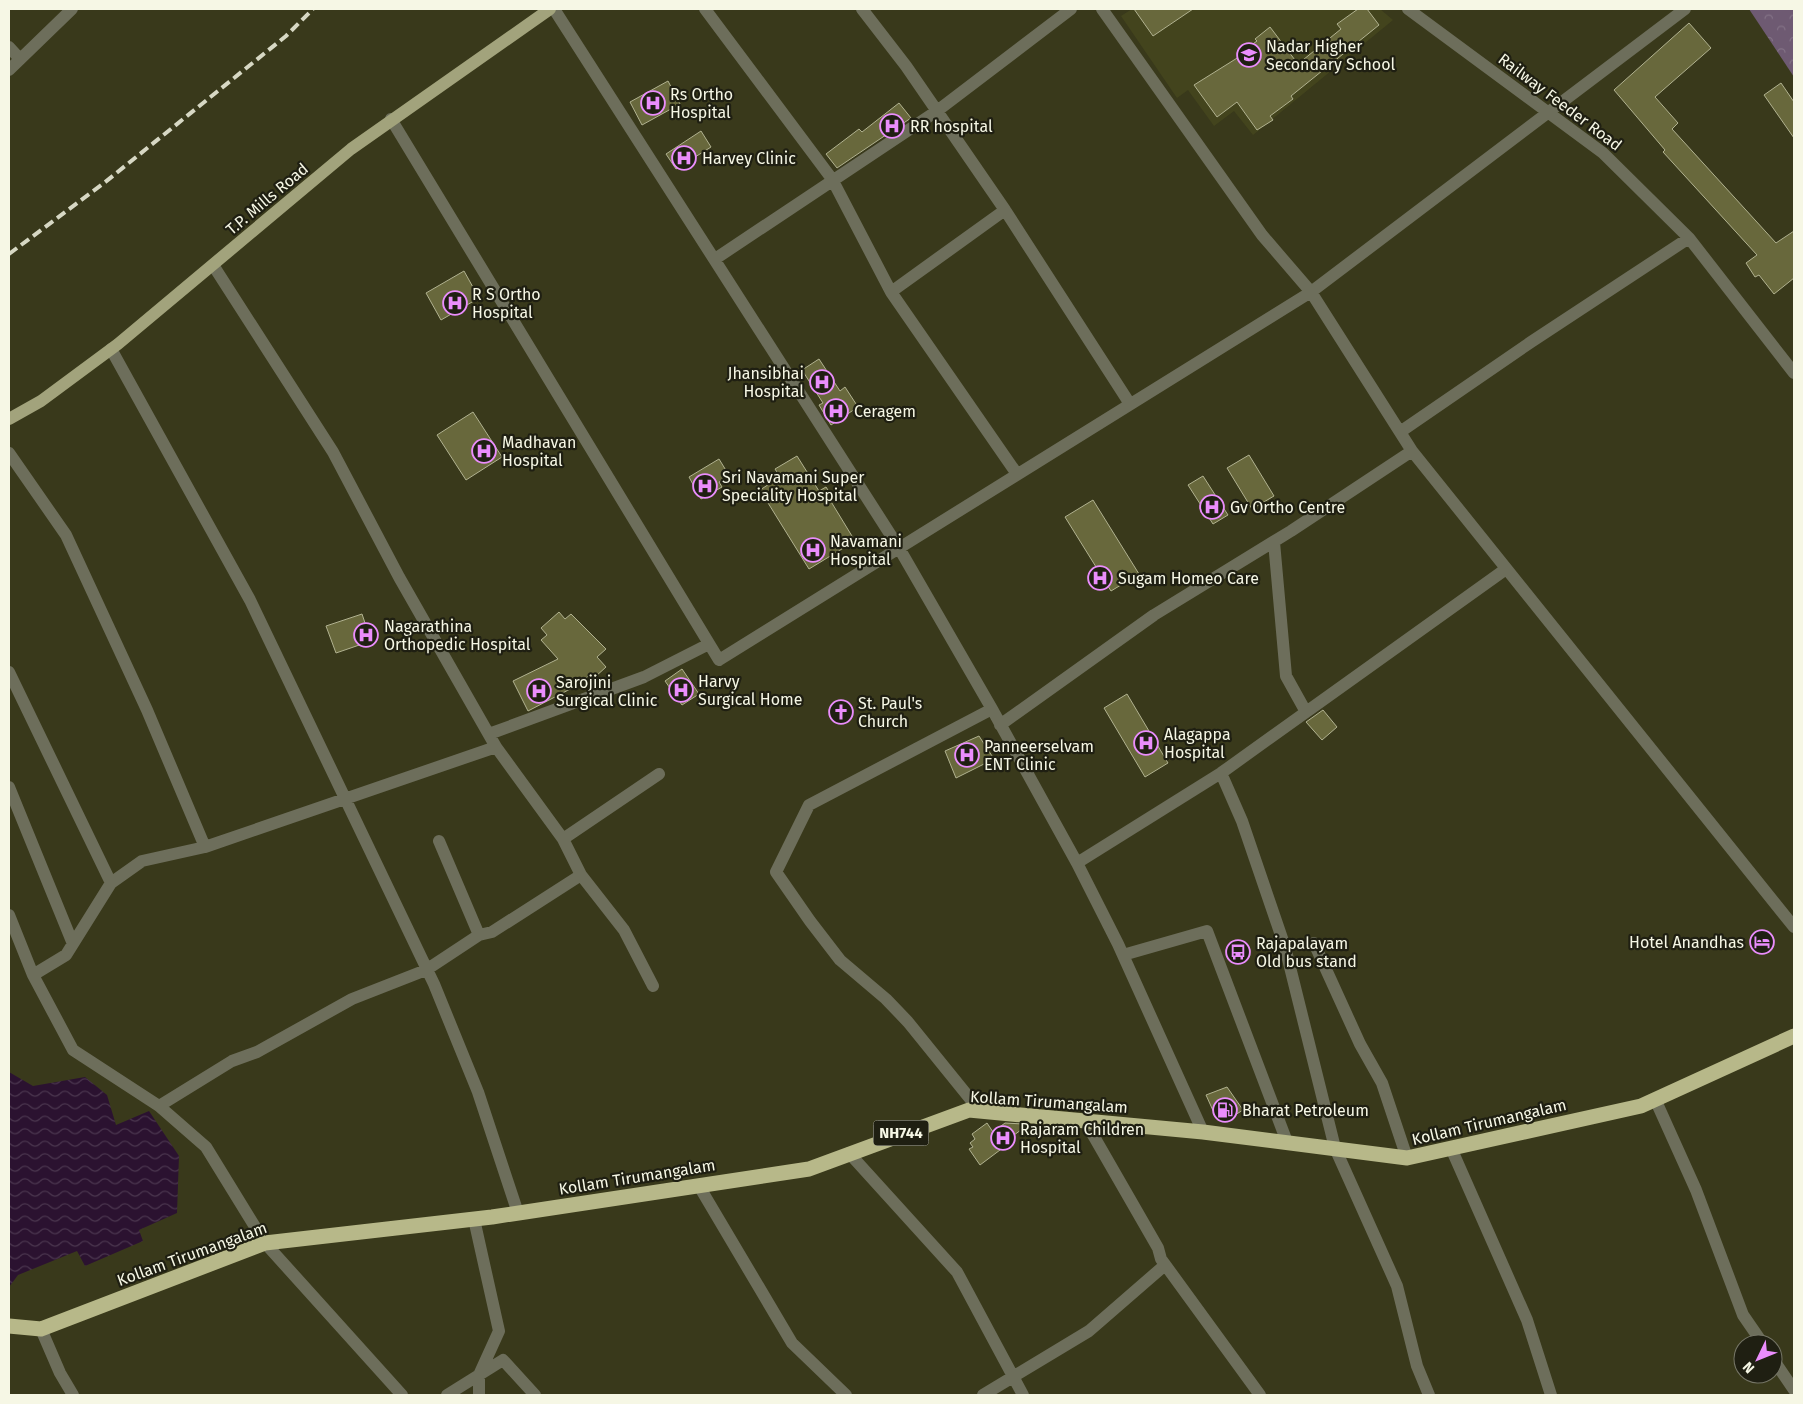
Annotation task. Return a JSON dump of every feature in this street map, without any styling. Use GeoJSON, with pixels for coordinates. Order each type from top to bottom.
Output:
{"type":"FeatureCollection","features":[{"type":"Feature","properties":{"kind":"highway","name":"Kollam Tirumangalam"},"geometry":{"type":"LineString","coordinates":[[9,1326],[41,1329],[265,1243],[474,1219],[809,1169],[969,1110],[1203,1132],[1407,1158],[1641,1106],[1794,1036]]}},
{"type":"Feature","properties":{"kind":"main road","name":"T.P. Mills Road"},"geometry":{"type":"LineString","coordinates":[[9,419],[41,400],[111,349],[351,149],[552,9]]}},
{"type":"Feature","properties":{"kind":"street"},"geometry":{"type":"LineString","coordinates":[[9,70],[72,9]]}},
{"type":"Feature","properties":{"kind":"street"},"geometry":{"type":"LineString","coordinates":[[552,9],[715,259],[899,548],[992,709],[1077,863],[1123,955],[1203,1132]]}},
{"type":"Feature","properties":{"kind":"street"},"geometry":{"type":"LineString","coordinates":[[706,9],[832,179],[891,292],[1017,474]]}},
{"type":"Feature","properties":{"kind":"street"},"geometry":{"type":"LineString","coordinates":[[862,9],[937,111],[1005,210],[1130,404]]}},
{"type":"Feature","properties":{"kind":"street"},"geometry":{"type":"LineString","coordinates":[[715,259],[832,179],[937,111],[1070,9]]}},
{"type":"Feature","properties":{"kind":"street"},"geometry":{"type":"LineString","coordinates":[[1102,9],[1262,235],[1310,292],[1412,451],[1794,928]]}},
{"type":"Feature","properties":{"kind":"street","name":"Railway Feeder Road"},"geometry":{"type":"LineString","coordinates":[[1408,9],[1603,153],[1689,238],[1794,373]]}},
{"type":"Feature","properties":{"kind":"street"},"geometry":{"type":"LineString","coordinates":[[392,119],[719,660],[1310,292],[1685,9]]}},
{"type":"Feature","properties":{"kind":"street"},"geometry":{"type":"LineString","coordinates":[[9,47],[20,59]]}},
{"type":"Feature","properties":{"kind":"street"},"geometry":{"type":"LineString","coordinates":[[891,292],[1005,210]]}},
{"type":"Feature","properties":{"kind":"street"},"geometry":{"type":"LineString","coordinates":[[1400,432],[1530,342],[1689,238]]}},
{"type":"Feature","properties":{"kind":"street"},"geometry":{"type":"LineString","coordinates":[[213,265],[333,452],[399,577],[496,747],[563,839],[581,875],[624,930],[652,986]]}},
{"type":"Feature","properties":{"kind":"street"},"geometry":{"type":"LineString","coordinates":[[111,349],[250,600],[426,970],[478,1092],[518,1213]]}},
{"type":"Feature","properties":{"kind":"street"},"geometry":{"type":"LineString","coordinates":[[1000,725],[1154,615],[1274,542],[1412,451]]}},
{"type":"Feature","properties":{"kind":"street"},"geometry":{"type":"LineString","coordinates":[[9,453],[66,535],[147,710],[205,847]]}},
{"type":"Feature","properties":{"kind":"street"},"geometry":{"type":"LineString","coordinates":[[1274,542],[1286,676],[1306,712]]}},
{"type":"Feature","properties":{"kind":"street"},"geometry":{"type":"LineString","coordinates":[[1077,863],[1221,772],[1506,569]]}},
{"type":"Feature","properties":{"kind":"street"},"geometry":{"type":"LineString","coordinates":[[489,734],[644,677],[710,644]]}},
{"type":"Feature","properties":{"kind":"street"},"geometry":{"type":"LineString","coordinates":[[9,672],[111,883]]}},
{"type":"Feature","properties":{"kind":"street"},"geometry":{"type":"LineString","coordinates":[[980,1111],[908,1022],[886,999],[840,960],[776,872],[808,806],[992,709]]}},
{"type":"Feature","properties":{"kind":"street"},"geometry":{"type":"LineString","coordinates":[[32,974],[66,955],[111,883],[142,860],[205,847],[344,801],[496,747]]}},
{"type":"Feature","properties":{"kind":"street"},"geometry":{"type":"LineString","coordinates":[[1221,772],[1242,821],[1285,947],[1335,1148],[1397,1286],[1417,1366],[1429,1395]]}},
{"type":"Feature","properties":{"kind":"street"},"geometry":{"type":"LineString","coordinates":[[563,839],[659,774]]}},
{"type":"Feature","properties":{"kind":"street"},"geometry":{"type":"LineString","coordinates":[[9,787],[73,944]]}},
{"type":"Feature","properties":{"kind":"street"},"geometry":{"type":"LineString","coordinates":[[438,841],[479,935]]}},
{"type":"Feature","properties":{"kind":"street"},"geometry":{"type":"LineString","coordinates":[[159,1106],[232,1061],[257,1052],[352,999],[426,970],[479,935],[492,932],[581,875]]}},
{"type":"Feature","properties":{"kind":"street"},"geometry":{"type":"LineString","coordinates":[[9,915],[32,974],[73,1050],[159,1106],[206,1147],[265,1243],[402,1395]]}},
{"type":"Feature","properties":{"kind":"street"},"geometry":{"type":"LineString","coordinates":[[1123,955],[1208,931],[1287,1142]]}},
{"type":"Feature","properties":{"kind":"street"},"geometry":{"type":"LineString","coordinates":[[1314,943],[1360,1044],[1382,1082],[1407,1158]]}},
{"type":"Feature","properties":{"kind":"street"},"geometry":{"type":"LineString","coordinates":[[1655,1099],[1696,1190],[1743,1315],[1756,1334]]}},
{"type":"Feature","properties":{"kind":"street"},"geometry":{"type":"LineString","coordinates":[[1085,1121],[1158,1248],[1165,1265],[1260,1395]]}},
{"type":"Feature","properties":{"kind":"street"},"geometry":{"type":"LineString","coordinates":[[1451,1148],[1527,1320],[1551,1395]]}},
{"type":"Feature","properties":{"kind":"street"},"geometry":{"type":"LineString","coordinates":[[849,1153],[957,1272],[1014,1375],[1023,1395]]}},
{"type":"Feature","properties":{"kind":"street"},"geometry":{"type":"LineString","coordinates":[[699,1186],[792,1343],[846,1395]]}},
{"type":"Feature","properties":{"kind":"street"},"geometry":{"type":"LineString","coordinates":[[474,1219],[498,1331],[480,1375],[479,1395]]}},
{"type":"Feature","properties":{"kind":"street"},"geometry":{"type":"LineString","coordinates":[[983,1395],[1089,1330],[1165,1265]]}},
{"type":"Feature","properties":{"kind":"street"},"geometry":{"type":"LineString","coordinates":[[41,1329],[60,1373],[73,1395]]}},
{"type":"Feature","properties":{"kind":"street"},"geometry":{"type":"LineString","coordinates":[[447,1395],[503,1360],[535,1395]]}},
{"type":"Feature","properties":{"kind":"street"},"geometry":{"type":"LineString","coordinates":[[1783,1374],[1794,1390]]}},
{"type":"Feature","properties":{"kind":"shaded area","name":"Nadar Higher Secondary School"},"geometry":{"type":"Polygon","coordinates":[[[1132,9],[1380,9],[1393,20],[1253,135],[1234,111],[1214,126],[1188,90],[1177,98],[1121,16],[1132,9]]]}},
{"type":"Feature","properties":{"kind":"green space"},"geometry":{"type":"Polygon","coordinates":[[[1749,9],[1794,9],[1794,77],[1749,9]]]}},
{"type":"Feature","properties":{"kind":"water"},"geometry":{"type":"Polygon","coordinates":[[[9,1072],[33,1086],[85,1077],[107,1095],[116,1125],[149,1111],[179,1156],[177,1213],[139,1230],[143,1241],[85,1266],[77,1251],[18,1275],[9,1287],[9,1072]]]}},
{"type":"Feature","properties":{"kind":"building"},"geometry":{"type":"Polygon","coordinates":[[[1134,9],[1193,9],[1153,36],[1134,9]]]}},
{"type":"Feature","properties":{"kind":"building"},"geometry":{"type":"Polygon","coordinates":[[[1358,9],[1367,9],[1379,25],[1291,96],[1293,99],[1270,116],[1273,120],[1257,130],[1237,102],[1217,117],[1194,85],[1242,55],[1240,53],[1257,41],[1255,39],[1270,27],[1298,64],[1341,29],[1337,24],[1358,9]]]}},
{"type":"Feature","properties":{"kind":"building"},"geometry":{"type":"Polygon","coordinates":[[[1689,23],[1711,48],[1655,97],[1678,123],[1672,129],[1776,243],[1794,231],[1794,278],[1774,294],[1759,275],[1755,277],[1746,263],[1757,255],[1663,152],[1665,150],[1614,90],[1689,23]]]}},
{"type":"Feature","properties":{"kind":"building"},"geometry":{"type":"Polygon","coordinates":[[[668,81],[680,104],[642,125],[630,102],[668,81]]]}},
{"type":"Feature","properties":{"kind":"building"},"geometry":{"type":"Polygon","coordinates":[[[1781,83],[1794,102],[1794,138],[1764,95],[1781,83]]]}},
{"type":"Feature","properties":{"kind":"building"},"geometry":{"type":"Polygon","coordinates":[[[899,103],[911,118],[837,168],[826,154],[859,129],[862,132],[899,103]]]}},
{"type":"Feature","properties":{"kind":"building"},"geometry":{"type":"Polygon","coordinates":[[[701,131],[711,147],[676,169],[666,154],[701,131]]]}},
{"type":"Feature","properties":{"kind":"building"},"geometry":{"type":"Polygon","coordinates":[[[464,271],[479,298],[441,320],[426,293],[464,271]]]}},
{"type":"Feature","properties":{"kind":"building"},"geometry":{"type":"Polygon","coordinates":[[[819,359],[840,391],[845,387],[858,407],[831,425],[819,405],[823,403],[802,370],[819,359]]]}},
{"type":"Feature","properties":{"kind":"building"},"geometry":{"type":"Polygon","coordinates":[[[473,412],[502,457],[466,480],[437,435],[473,412]]]}},
{"type":"Feature","properties":{"kind":"building"},"geometry":{"type":"Polygon","coordinates":[[[1249,455],[1274,496],[1252,509],[1227,468],[1249,455]]]}},
{"type":"Feature","properties":{"kind":"building"},"geometry":{"type":"Polygon","coordinates":[[[797,456],[819,491],[826,487],[833,498],[830,500],[855,541],[809,569],[760,490],[780,477],[775,469],[797,456]]]}},
{"type":"Feature","properties":{"kind":"building"},"geometry":{"type":"Polygon","coordinates":[[[719,459],[727,472],[723,475],[725,479],[719,482],[722,487],[701,499],[689,477],[719,459]]]}},
{"type":"Feature","properties":{"kind":"building"},"geometry":{"type":"Polygon","coordinates":[[[1203,476],[1228,515],[1213,524],[1188,485],[1203,476]]]}},
{"type":"Feature","properties":{"kind":"building"},"geometry":{"type":"Polygon","coordinates":[[[1093,500],[1139,574],[1111,591],[1065,517],[1093,500]]]}},
{"type":"Feature","properties":{"kind":"building"},"geometry":{"type":"Polygon","coordinates":[[[559,612],[565,619],[571,614],[606,649],[597,657],[606,667],[595,677],[592,673],[576,686],[528,711],[513,681],[558,659],[541,640],[547,635],[541,628],[559,612]]]}},
{"type":"Feature","properties":{"kind":"building"},"geometry":{"type":"Polygon","coordinates":[[[362,614],[371,641],[336,653],[326,626],[362,614]]]}},
{"type":"Feature","properties":{"kind":"building"},"geometry":{"type":"Polygon","coordinates":[[[682,669],[699,694],[682,705],[665,681],[682,669]]]}},
{"type":"Feature","properties":{"kind":"building"},"geometry":{"type":"Polygon","coordinates":[[[1127,694],[1168,763],[1145,777],[1104,708],[1127,694]]]}},
{"type":"Feature","properties":{"kind":"building"},"geometry":{"type":"Polygon","coordinates":[[[1323,710],[1337,727],[1322,740],[1306,722],[1323,710]]]}},
{"type":"Feature","properties":{"kind":"building"},"geometry":{"type":"Polygon","coordinates":[[[979,736],[994,759],[956,778],[945,751],[979,736]]]}},
{"type":"Feature","properties":{"kind":"building"},"geometry":{"type":"Polygon","coordinates":[[[1227,1087],[1243,1110],[1227,1120],[1215,1115],[1206,1095],[1227,1087]]]}},
{"type":"Feature","properties":{"kind":"building"},"geometry":{"type":"Polygon","coordinates":[[[987,1123],[993,1132],[1005,1123],[1023,1124],[1025,1127],[1010,1138],[1012,1141],[980,1165],[969,1149],[973,1147],[970,1143],[975,1139],[972,1134],[987,1123]]]}},
{"type":"Feature","properties":{"kind":"railway"},"geometry":{"type":"LineString","coordinates":[[9,254],[104,183],[286,36],[313,9]]}},
{"type":"Feature","properties":{"kind":"place","name":"Nadar Higher Secondary School"},"geometry":{"type":"Point","coordinates":[1249,55]}},
{"type":"Feature","properties":{"kind":"place","name":"Rs Ortho Hospital"},"geometry":{"type":"Point","coordinates":[653,103]}},
{"type":"Feature","properties":{"kind":"place","name":"RR hospital"},"geometry":{"type":"Point","coordinates":[892,126]}},
{"type":"Feature","properties":{"kind":"place","name":"Harvey Clinic"},"geometry":{"type":"Point","coordinates":[684,158]}},
{"type":"Feature","properties":{"kind":"place","name":"R S Ortho Hospital"},"geometry":{"type":"Point","coordinates":[455,303]}},
{"type":"Feature","properties":{"kind":"place","name":"Jhansibhai Hospital"},"geometry":{"type":"Point","coordinates":[822,382]}},
{"type":"Feature","properties":{"kind":"place","name":"Ceragem"},"geometry":{"type":"Point","coordinates":[836,411]}},
{"type":"Feature","properties":{"kind":"place","name":"Madhavan Hospital"},"geometry":{"type":"Point","coordinates":[484,451]}},
{"type":"Feature","properties":{"kind":"place","name":"Sri Navamani Super Speciality Hospital"},"geometry":{"type":"Point","coordinates":[705,486]}},
{"type":"Feature","properties":{"kind":"place","name":"Gv Ortho Centre"},"geometry":{"type":"Point","coordinates":[1212,507]}},
{"type":"Feature","properties":{"kind":"place","name":"Navamani Hospital"},"geometry":{"type":"Point","coordinates":[813,550]}},
{"type":"Feature","properties":{"kind":"place","name":"Sugam Homeo Care"},"geometry":{"type":"Point","coordinates":[1100,578]}},
{"type":"Feature","properties":{"kind":"place","name":"Nagarathina Orthopedic Hospital"},"geometry":{"type":"Point","coordinates":[366,635]}},
{"type":"Feature","properties":{"kind":"place","name":"Harvy Surgical Home"},"geometry":{"type":"Point","coordinates":[681,690]}},
{"type":"Feature","properties":{"kind":"place","name":"Sarojini Surgical Clinic"},"geometry":{"type":"Point","coordinates":[539,691]}},
{"type":"Feature","properties":{"kind":"place","name":"St. Paul's Church"},"geometry":{"type":"Point","coordinates":[841,712]}},
{"type":"Feature","properties":{"kind":"place","name":"Alagappa Hospital"},"geometry":{"type":"Point","coordinates":[1146,743]}},
{"type":"Feature","properties":{"kind":"place","name":"Panneerselvam ENT Clinic"},"geometry":{"type":"Point","coordinates":[967,755]}},
{"type":"Feature","properties":{"kind":"place","name":"Hotel Anandhas"},"geometry":{"type":"Point","coordinates":[1762,942]}},
{"type":"Feature","properties":{"kind":"place","name":"Rajapalayam Old bus stand"},"geometry":{"type":"Point","coordinates":[1238,952]}},
{"type":"Feature","properties":{"kind":"place","name":"Bharat Petroleum"},"geometry":{"type":"Point","coordinates":[1225,1110]}},
{"type":"Feature","properties":{"kind":"place","name":"Rajaram Children Hospital"},"geometry":{"type":"Point","coordinates":[1003,1138]}}]}
